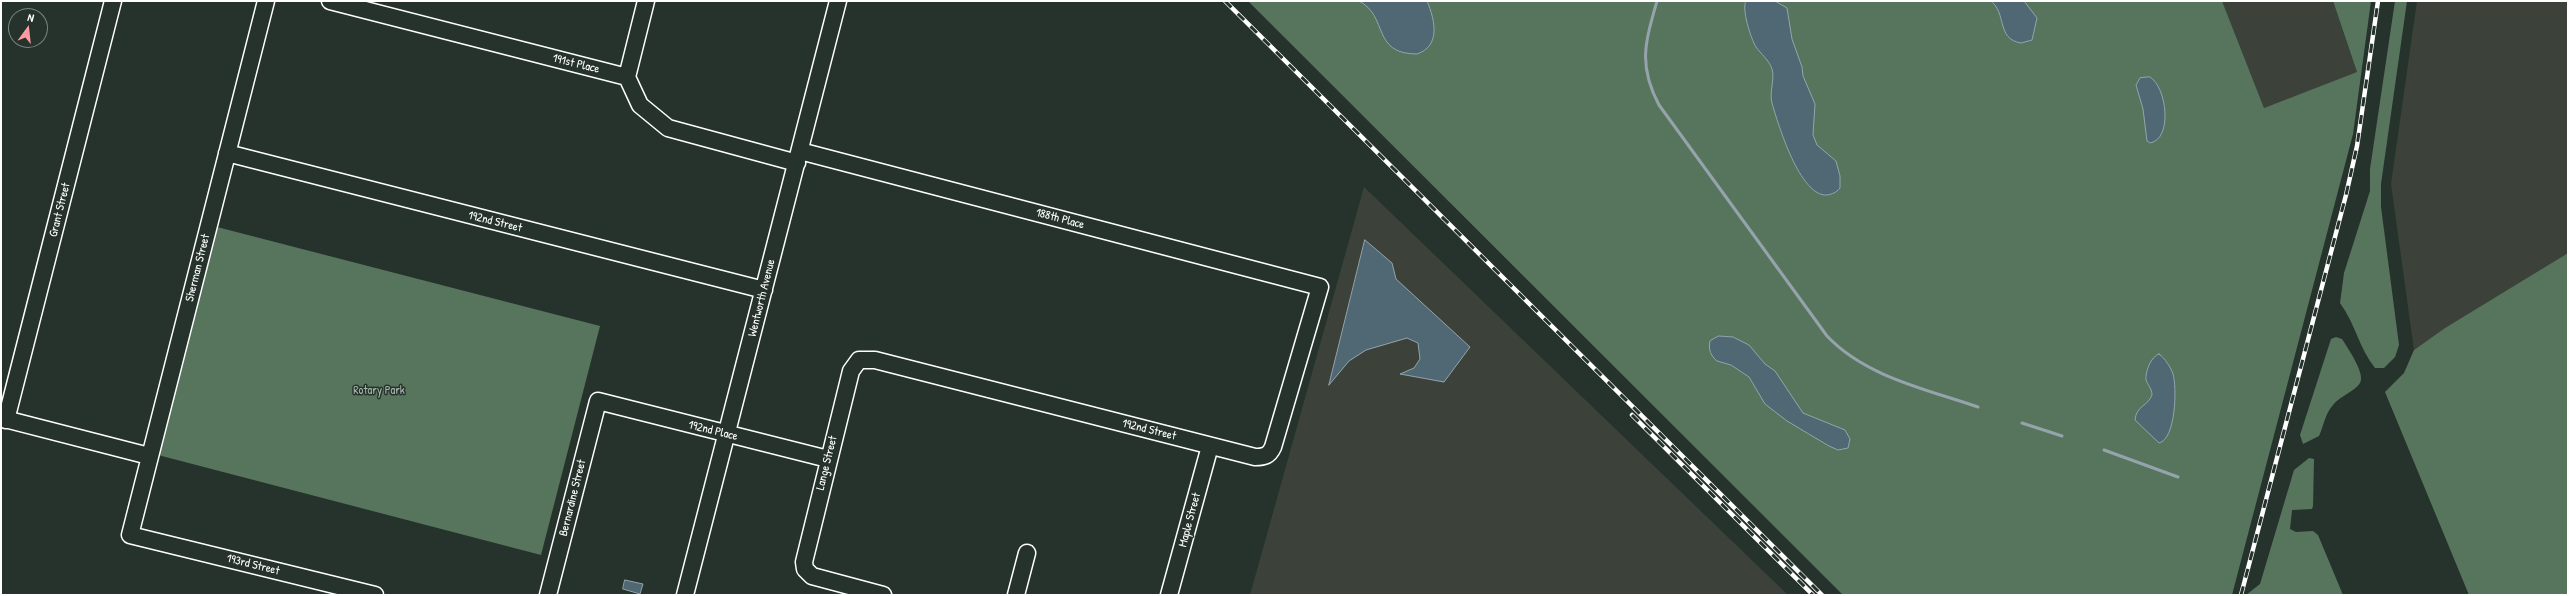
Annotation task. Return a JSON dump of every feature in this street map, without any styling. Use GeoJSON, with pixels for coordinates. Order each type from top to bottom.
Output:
{"type":"FeatureCollection","features":[{"type":"Feature","properties":{"kind":"street","name":"Grant Street"},"geometry":{"type":"LineString","coordinates":[[4,419],[113,1]]}},
{"type":"Feature","properties":{"kind":"street","name":"Sherman Street"},"geometry":{"type":"LineString","coordinates":[[130,535],[266,1]]}},
{"type":"Feature","properties":{"kind":"street","name":"191st Place"},"geometry":{"type":"LineString","coordinates":[[330,1],[627,77]]}},
{"type":"Feature","properties":{"kind":"street"},"geometry":{"type":"LineString","coordinates":[[646,1],[627,77],[640,105],[668,128],[798,157]]}},
{"type":"Feature","properties":{"kind":"street","name":"Wentworth Avenue"},"geometry":{"type":"LineString","coordinates":[[685,595],[838,1]]}},
{"type":"Feature","properties":{"kind":"street","name":"192nd Street"},"geometry":{"type":"LineString","coordinates":[[227,153],[764,290]]}},
{"type":"Feature","properties":{"kind":"street","name":"188th Place"},"geometry":{"type":"LineString","coordinates":[[798,157],[1320,287]]}},
{"type":"Feature","properties":{"kind":"street","name":"192nd Street"},"geometry":{"type":"LineString","coordinates":[[859,360],[875,360],[1255,457],[1268,455],[1271,452],[1320,287]]}},
{"type":"Feature","properties":{"kind":"street","name":"Lange Street"},"geometry":{"type":"LineString","coordinates":[[859,360],[850,371],[805,550],[805,569],[812,576],[883,595]]}},
{"type":"Feature","properties":{"kind":"street","name":"192nd Place"},"geometry":{"type":"LineString","coordinates":[[598,402],[828,459]]}},
{"type":"Feature","properties":{"kind":"street","name":"Bernardine Street"},"geometry":{"type":"LineString","coordinates":[[548,595],[598,402]]}},
{"type":"Feature","properties":{"kind":"street"},"geometry":{"type":"LineString","coordinates":[[4,419],[149,456]]}},
{"type":"Feature","properties":{"kind":"street","name":"Maple Street"},"geometry":{"type":"LineString","coordinates":[[1169,595],[1210,446]]}},
{"type":"Feature","properties":{"kind":"street","name":"193rd Street"},"geometry":{"type":"LineString","coordinates":[[130,535],[376,595]]}},
{"type":"Feature","properties":{"kind":"street"},"geometry":{"type":"LineString","coordinates":[[1016,595],[1027,553]]}},
{"type":"Feature","properties":{"kind":"shaded area"},"geometry":{"type":"Polygon","coordinates":[[[2222,1],[2333,1],[2357,72],[2264,108],[2222,1]]]}},
{"type":"Feature","properties":{"kind":"shaded area"},"geometry":{"type":"Polygon","coordinates":[[[2417,1],[2568,1],[2568,253],[2445,328],[2414,350],[2391,184],[2417,1]]]}},
{"type":"Feature","properties":{"kind":"shaded area"},"geometry":{"type":"Polygon","coordinates":[[[1364,187],[1788,595],[1250,595],[1364,187]]]}},
{"type":"Feature","properties":{"kind":"green space"},"geometry":{"type":"Polygon","coordinates":[[[1248,1],[2222,1],[2264,108],[2357,72],[2333,1],[2371,1],[2353,134],[2232,595],[1843,595],[1248,1]]]}},
{"type":"Feature","properties":{"kind":"green space"},"geometry":{"type":"Polygon","coordinates":[[[2395,1],[2407,1],[2381,184],[2381,207],[2399,345],[2395,357],[2384,368],[2375,368],[2365,352],[2350,319],[2340,303],[2344,273],[2370,191],[2370,169],[2395,1]]]}},
{"type":"Feature","properties":{"kind":"green space","name":"Rotary Park"},"geometry":{"type":"Polygon","coordinates":[[[217,227],[600,326],[541,555],[158,455],[217,227]]]}},
{"type":"Feature","properties":{"kind":"green space"},"geometry":{"type":"Polygon","coordinates":[[[2568,253],[2568,595],[2469,595],[2385,392],[2404,373],[2414,350],[2445,328],[2568,253]]]}},
{"type":"Feature","properties":{"kind":"green space"},"geometry":{"type":"Polygon","coordinates":[[[2336,337],[2342,339],[2355,361],[2360,373],[2360,383],[2330,408],[2319,436],[2303,444],[2300,435],[2331,339],[2336,337]]]}},
{"type":"Feature","properties":{"kind":"green space"},"geometry":{"type":"Polygon","coordinates":[[[2309,458],[2314,459],[2313,506],[2312,509],[2292,510],[2290,529],[2296,532],[2313,531],[2318,535],[2343,595],[2246,595],[2260,584],[2294,470],[2309,458]]]}},
{"type":"Feature","properties":{"kind":"water"},"geometry":{"type":"Polygon","coordinates":[[[1359,1],[1427,1],[1434,24],[1433,39],[1430,45],[1425,50],[1417,54],[1403,52],[1393,48],[1386,41],[1374,16],[1368,8],[1359,1]]]}},
{"type":"Feature","properties":{"kind":"water"},"geometry":{"type":"Polygon","coordinates":[[[1746,1],[1775,1],[1787,8],[1792,39],[1802,67],[1803,76],[1815,104],[1813,135],[1817,145],[1836,161],[1840,176],[1840,188],[1834,193],[1827,195],[1817,192],[1808,184],[1799,172],[1792,158],[1779,127],[1771,99],[1773,77],[1772,69],[1767,60],[1756,47],[1747,24],[1745,10],[1746,1]]]}},
{"type":"Feature","properties":{"kind":"water"},"geometry":{"type":"Polygon","coordinates":[[[1991,1],[2024,1],[2037,18],[2032,40],[2021,43],[2013,41],[2005,31],[1999,12],[1991,1]]]}},
{"type":"Feature","properties":{"kind":"water"},"geometry":{"type":"Polygon","coordinates":[[[2150,77],[2156,83],[2164,101],[2165,123],[2162,132],[2157,139],[2150,143],[2147,141],[2143,109],[2136,85],[2140,78],[2150,77]]]}},
{"type":"Feature","properties":{"kind":"water"},"geometry":{"type":"Polygon","coordinates":[[[1365,240],[1392,263],[1396,279],[1470,347],[1444,382],[1400,374],[1414,368],[1420,359],[1418,343],[1407,338],[1366,350],[1349,361],[1329,385],[1365,240]]]}},
{"type":"Feature","properties":{"kind":"water"},"geometry":{"type":"Polygon","coordinates":[[[1719,336],[1733,337],[1749,345],[1765,364],[1775,371],[1803,413],[1845,430],[1850,439],[1848,448],[1838,450],[1829,446],[1787,421],[1765,404],[1749,377],[1731,365],[1717,361],[1713,357],[1710,352],[1709,344],[1710,341],[1719,336]]]}},
{"type":"Feature","properties":{"kind":"water"},"geometry":{"type":"Polygon","coordinates":[[[2159,354],[2166,361],[2173,374],[2175,400],[2172,423],[2169,432],[2165,439],[2159,443],[2135,420],[2140,409],[2148,402],[2152,395],[2151,389],[2146,380],[2146,373],[2153,358],[2159,354]]]}},
{"type":"Feature","properties":{"kind":"water"},"geometry":{"type":"Polygon","coordinates":[[[625,580],[643,584],[640,594],[623,589],[625,580]]]}},
{"type":"Feature","properties":{"kind":"waterway"},"geometry":{"type":"LineString","coordinates":[[1657,1],[1649,29],[1646,66],[1652,91],[1659,105],[1827,336],[1843,350],[1878,372],[1978,407]]}},
{"type":"Feature","properties":{"kind":"waterway"},"geometry":{"type":"LineString","coordinates":[[2022,423],[2062,436]]}},
{"type":"Feature","properties":{"kind":"waterway"},"geometry":{"type":"LineString","coordinates":[[2104,450],[2178,477]]}},
{"type":"Feature","properties":{"kind":"railway"},"geometry":{"type":"LineString","coordinates":[[1225,1],[1822,595]]}},
{"type":"Feature","properties":{"kind":"railway"},"geometry":{"type":"LineString","coordinates":[[2241,595],[2346,195],[2357,146],[2378,1]]}},
{"type":"Feature","properties":{"kind":"railway"},"geometry":{"type":"LineString","coordinates":[[1632,415],[1813,595]]}}]}
